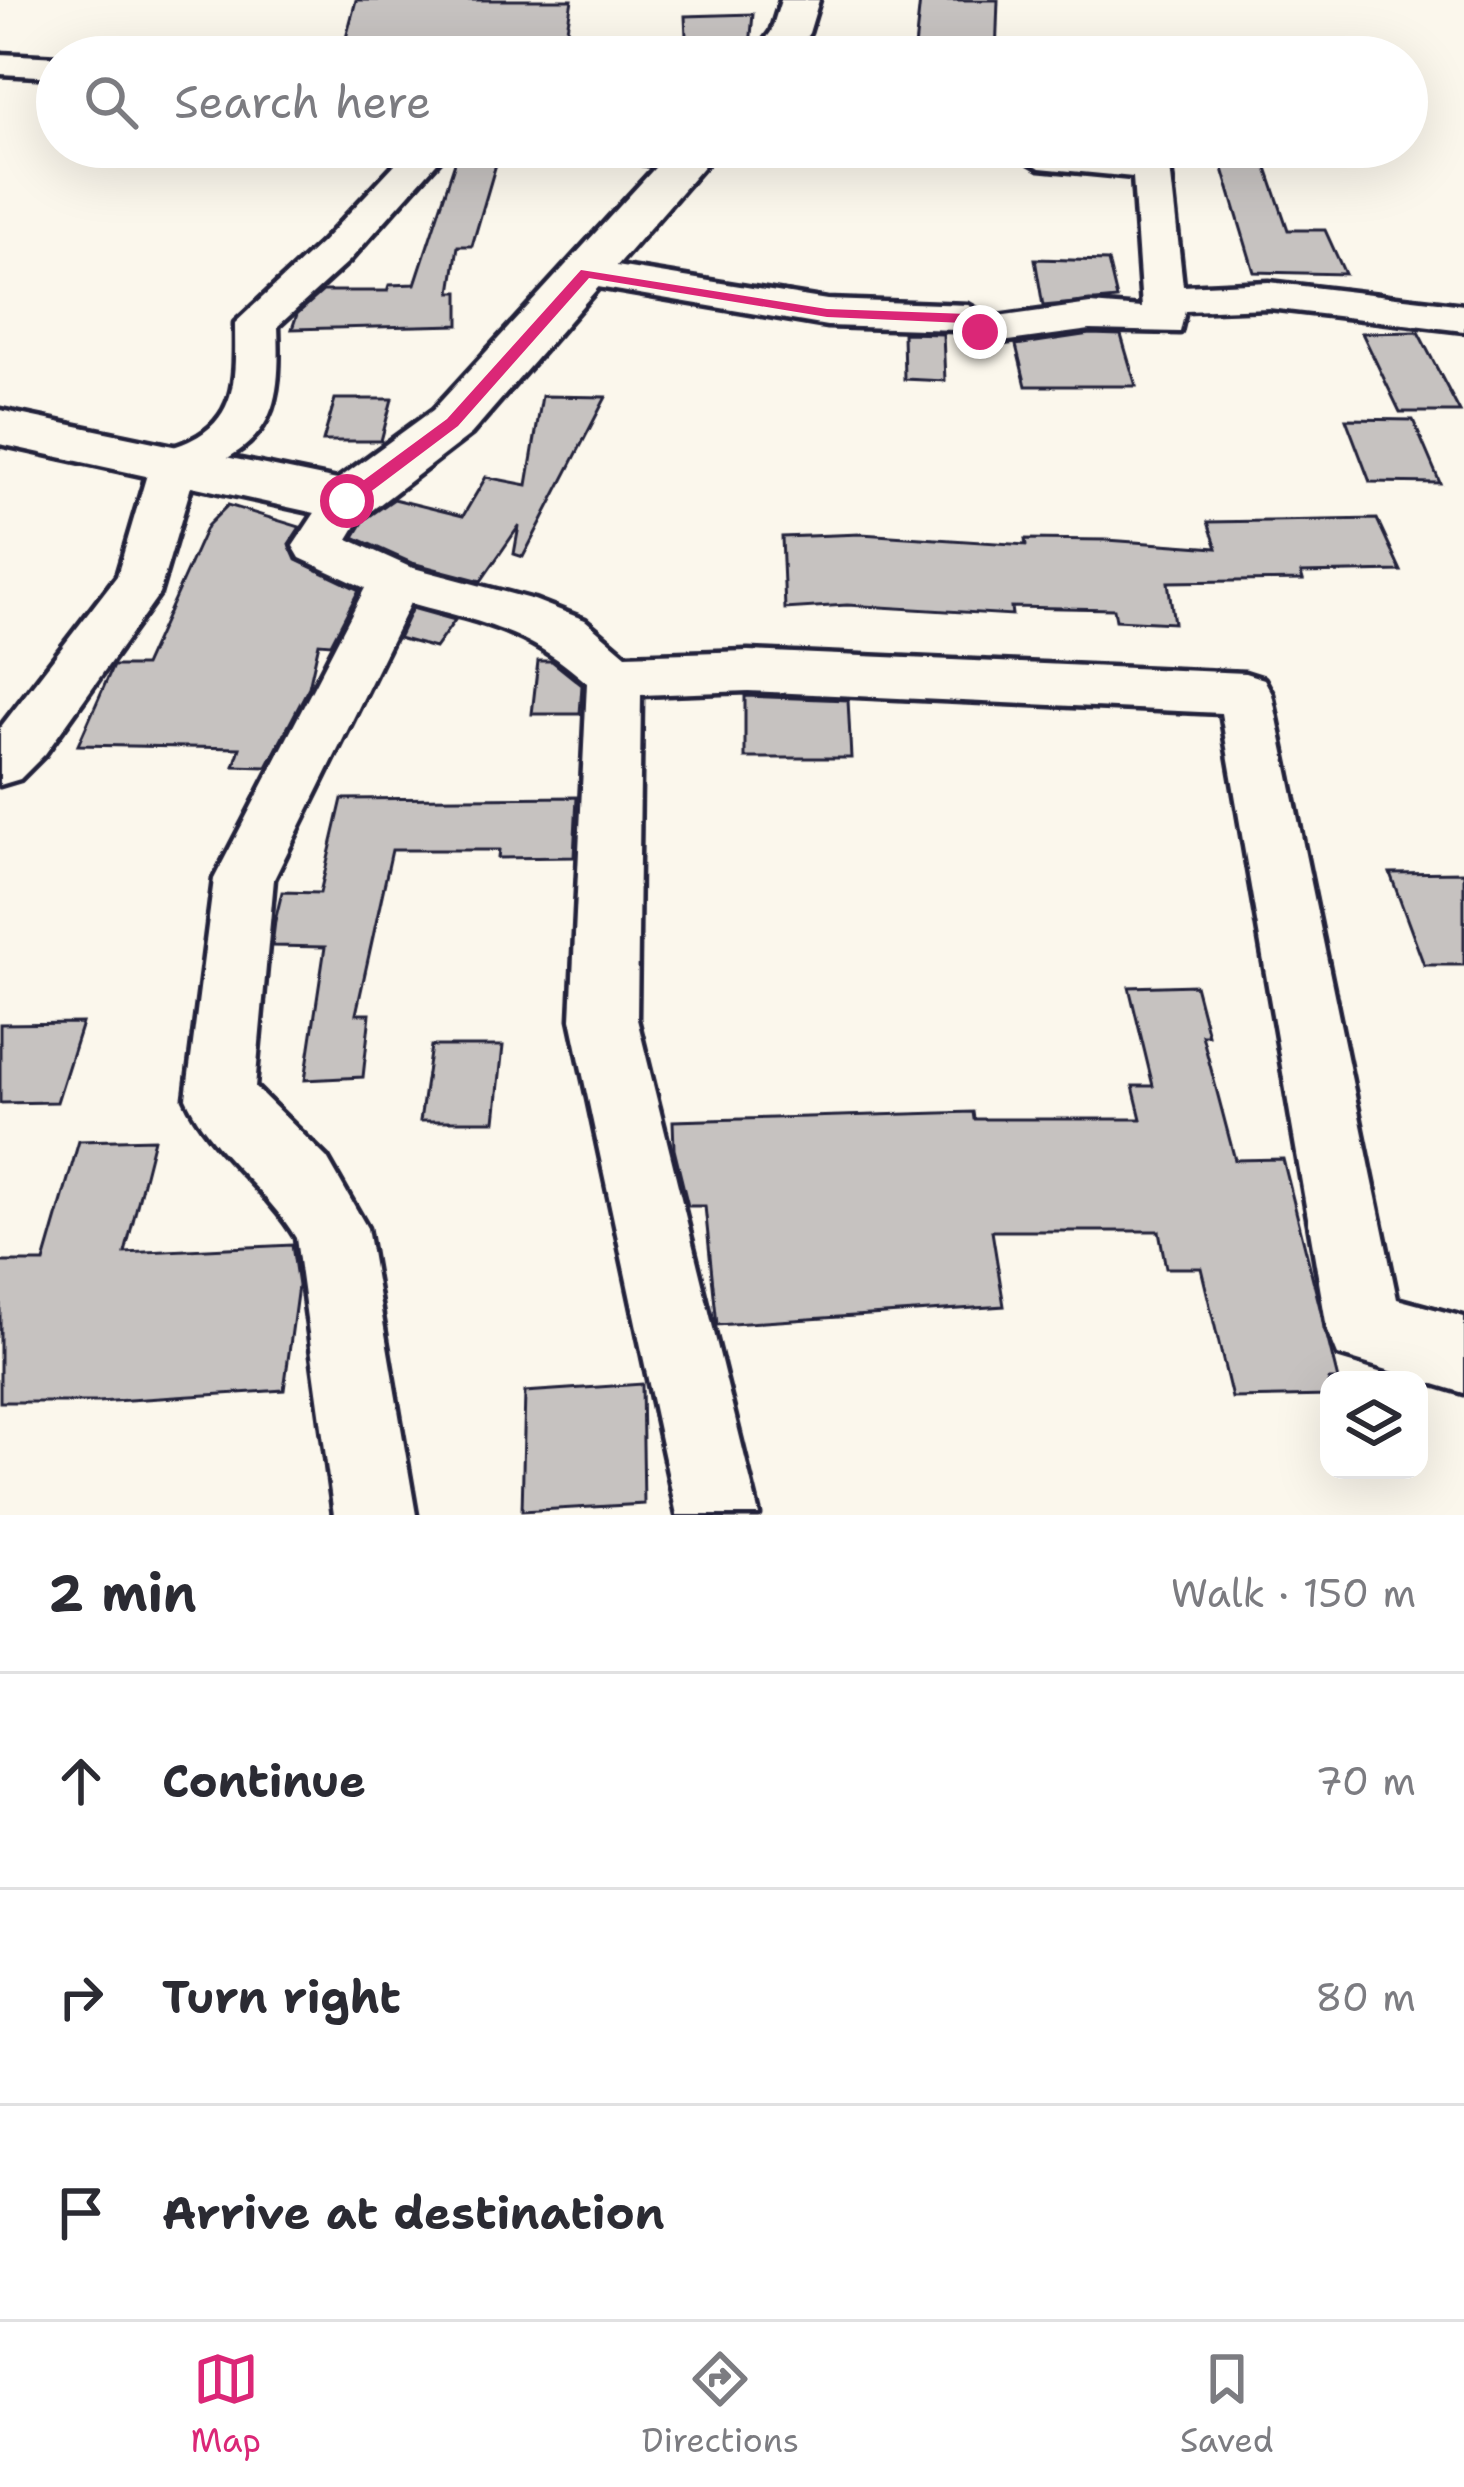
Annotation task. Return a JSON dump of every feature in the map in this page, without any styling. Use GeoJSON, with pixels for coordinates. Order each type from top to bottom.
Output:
{"type":"FeatureCollection","features":[{"type":"Feature","properties":{"kind":"street"},"geometry":{"type":"LineString","coordinates":[[788,36],[800,0]]}},
{"type":"Feature","properties":{"kind":"street"},"geometry":{"type":"LineString","coordinates":[[0,64],[36,66]]}},
{"type":"Feature","properties":{"kind":"street"},"geometry":{"type":"LineString","coordinates":[[174,464],[225,447],[258,398],[256,323],[335,252],[413,168]]}},
{"type":"Feature","properties":{"kind":"street"},"geometry":{"type":"LineString","coordinates":[[680,168],[452,422],[347,501],[318,546],[395,581],[516,613],[566,634],[614,676],[748,671],[1245,694],[1365,1328],[1464,1355]]}},
{"type":"Feature","properties":{"kind":"street"},"geometry":{"type":"LineString","coordinates":[[586,273],[827,313],[968,318],[980,332],[1090,317],[1165,323],[1151,168]]}},
{"type":"Feature","properties":{"kind":"street"},"geometry":{"type":"LineString","coordinates":[[1163,299],[1269,296],[1464,318]]}},
{"type":"Feature","properties":{"kind":"street"},"geometry":{"type":"LineString","coordinates":[[0,427],[347,501]]}},
{"type":"Feature","properties":{"kind":"street"},"geometry":{"type":"LineString","coordinates":[[0,763],[25,739],[141,581],[174,464]]}},
{"type":"Feature","properties":{"kind":"street"},"geometry":{"type":"LineString","coordinates":[[375,1515],[331,1228],[302,1182],[220,1098],[244,879],[395,581]]}},
{"type":"Feature","properties":{"kind":"street"},"geometry":{"type":"LineString","coordinates":[[614,676],[604,1019],[718,1515]]}},
{"type":"Feature","properties":{"kind":"building"},"geometry":{"type":"Polygon","coordinates":[[[356,0],[572,0],[566,36],[347,36],[356,0]]]}},
{"type":"Feature","properties":{"kind":"building"},"geometry":{"type":"Polygon","coordinates":[[[920,0],[998,0],[997,36],[916,36],[920,0]]]}},
{"type":"Feature","properties":{"kind":"building"},"geometry":{"type":"Polygon","coordinates":[[[753,14],[751,36],[686,36],[685,16],[753,14]]]}},
{"type":"Feature","properties":{"kind":"building"},"geometry":{"type":"Polygon","coordinates":[[[453,168],[495,168],[472,246],[458,246],[451,292],[459,292],[459,325],[292,329],[297,314],[323,291],[387,291],[389,285],[415,284],[453,168]]]}},
{"type":"Feature","properties":{"kind":"building"},"geometry":{"type":"Polygon","coordinates":[[[1223,168],[1267,168],[1288,230],[1325,230],[1345,274],[1254,272],[1223,168]]]}},
{"type":"Feature","properties":{"kind":"building"},"geometry":{"type":"Polygon","coordinates":[[[1035,259],[1108,261],[1117,299],[1043,306],[1035,259]]]}},
{"type":"Feature","properties":{"kind":"building"},"geometry":{"type":"Polygon","coordinates":[[[1418,332],[1460,412],[1400,412],[1362,333],[1418,332]]]}},
{"type":"Feature","properties":{"kind":"building"},"geometry":{"type":"Polygon","coordinates":[[[903,333],[943,334],[945,381],[904,379],[903,333]]]}},
{"type":"Feature","properties":{"kind":"building"},"geometry":{"type":"Polygon","coordinates":[[[1090,334],[1121,335],[1136,386],[1026,386],[1016,345],[1090,334]]]}},
{"type":"Feature","properties":{"kind":"building"},"geometry":{"type":"Polygon","coordinates":[[[542,396],[606,397],[523,557],[514,554],[519,526],[481,581],[412,563],[354,537],[365,519],[394,499],[463,516],[486,477],[527,485],[542,396]]]}},
{"type":"Feature","properties":{"kind":"building"},"geometry":{"type":"Polygon","coordinates":[[[335,399],[392,399],[381,441],[323,441],[335,399]]]}},
{"type":"Feature","properties":{"kind":"building"},"geometry":{"type":"Polygon","coordinates":[[[1346,419],[1413,420],[1440,483],[1370,482],[1346,419]]]}},
{"type":"Feature","properties":{"kind":"building"},"geometry":{"type":"Polygon","coordinates":[[[228,505],[300,527],[289,544],[296,560],[359,590],[331,644],[319,643],[309,687],[267,767],[234,766],[240,748],[78,745],[113,666],[144,666],[207,526],[228,505]]]}},
{"type":"Feature","properties":{"kind":"building"},"geometry":{"type":"Polygon","coordinates":[[[1377,519],[1401,571],[1301,573],[1303,580],[1168,582],[1174,623],[1116,620],[1114,609],[1011,607],[1012,615],[847,605],[785,609],[782,537],[861,534],[1026,545],[1025,539],[1107,540],[1217,548],[1208,522],[1377,519]]]}},
{"type":"Feature","properties":{"kind":"building"},"geometry":{"type":"Polygon","coordinates":[[[412,608],[455,620],[435,648],[398,638],[412,608]]]}},
{"type":"Feature","properties":{"kind":"building"},"geometry":{"type":"Polygon","coordinates":[[[538,661],[552,661],[582,685],[580,714],[532,714],[538,661]]]}},
{"type":"Feature","properties":{"kind":"building"},"geometry":{"type":"Polygon","coordinates":[[[745,696],[848,700],[851,758],[745,758],[745,696]]]}},
{"type":"Feature","properties":{"kind":"building"},"geometry":{"type":"Polygon","coordinates":[[[577,797],[574,857],[498,858],[499,850],[392,850],[356,1014],[370,1014],[363,1077],[305,1080],[325,947],[272,946],[275,921],[282,892],[320,893],[342,799],[577,797]]]}},
{"type":"Feature","properties":{"kind":"building"},"geometry":{"type":"Polygon","coordinates":[[[1464,872],[1464,965],[1424,965],[1390,873],[1464,872]]]}},
{"type":"Feature","properties":{"kind":"building"},"geometry":{"type":"Polygon","coordinates":[[[1195,985],[1208,1035],[1202,1035],[1235,1160],[1283,1159],[1336,1371],[1320,1371],[1320,1396],[1232,1398],[1201,1268],[1166,1268],[1159,1231],[992,1231],[1004,1306],[717,1325],[705,1206],[688,1206],[674,1149],[673,1121],[973,1112],[974,1119],[1141,1119],[1133,1086],[1153,1086],[1129,987],[1195,985]]]}},
{"type":"Feature","properties":{"kind":"building"},"geometry":{"type":"Polygon","coordinates":[[[82,1023],[57,1102],[0,1103],[0,1024],[82,1023]]]}},
{"type":"Feature","properties":{"kind":"building"},"geometry":{"type":"Polygon","coordinates":[[[431,1046],[503,1046],[495,1121],[420,1121],[431,1046]]]}},
{"type":"Feature","properties":{"kind":"building"},"geometry":{"type":"Polygon","coordinates":[[[154,1139],[125,1253],[292,1245],[298,1286],[284,1390],[98,1402],[0,1402],[0,1262],[44,1262],[79,1141],[154,1139]]]}},
{"type":"Feature","properties":{"kind":"building"},"geometry":{"type":"Polygon","coordinates":[[[642,1384],[644,1504],[522,1511],[525,1392],[642,1384]]]}},
{"type":"Feature","properties":{"kind":"route"},"geometry":{"type":"LineString","coordinates":[[347,501],[452,422],[586,273],[827,313],[968,318],[980,332]]}}]}
